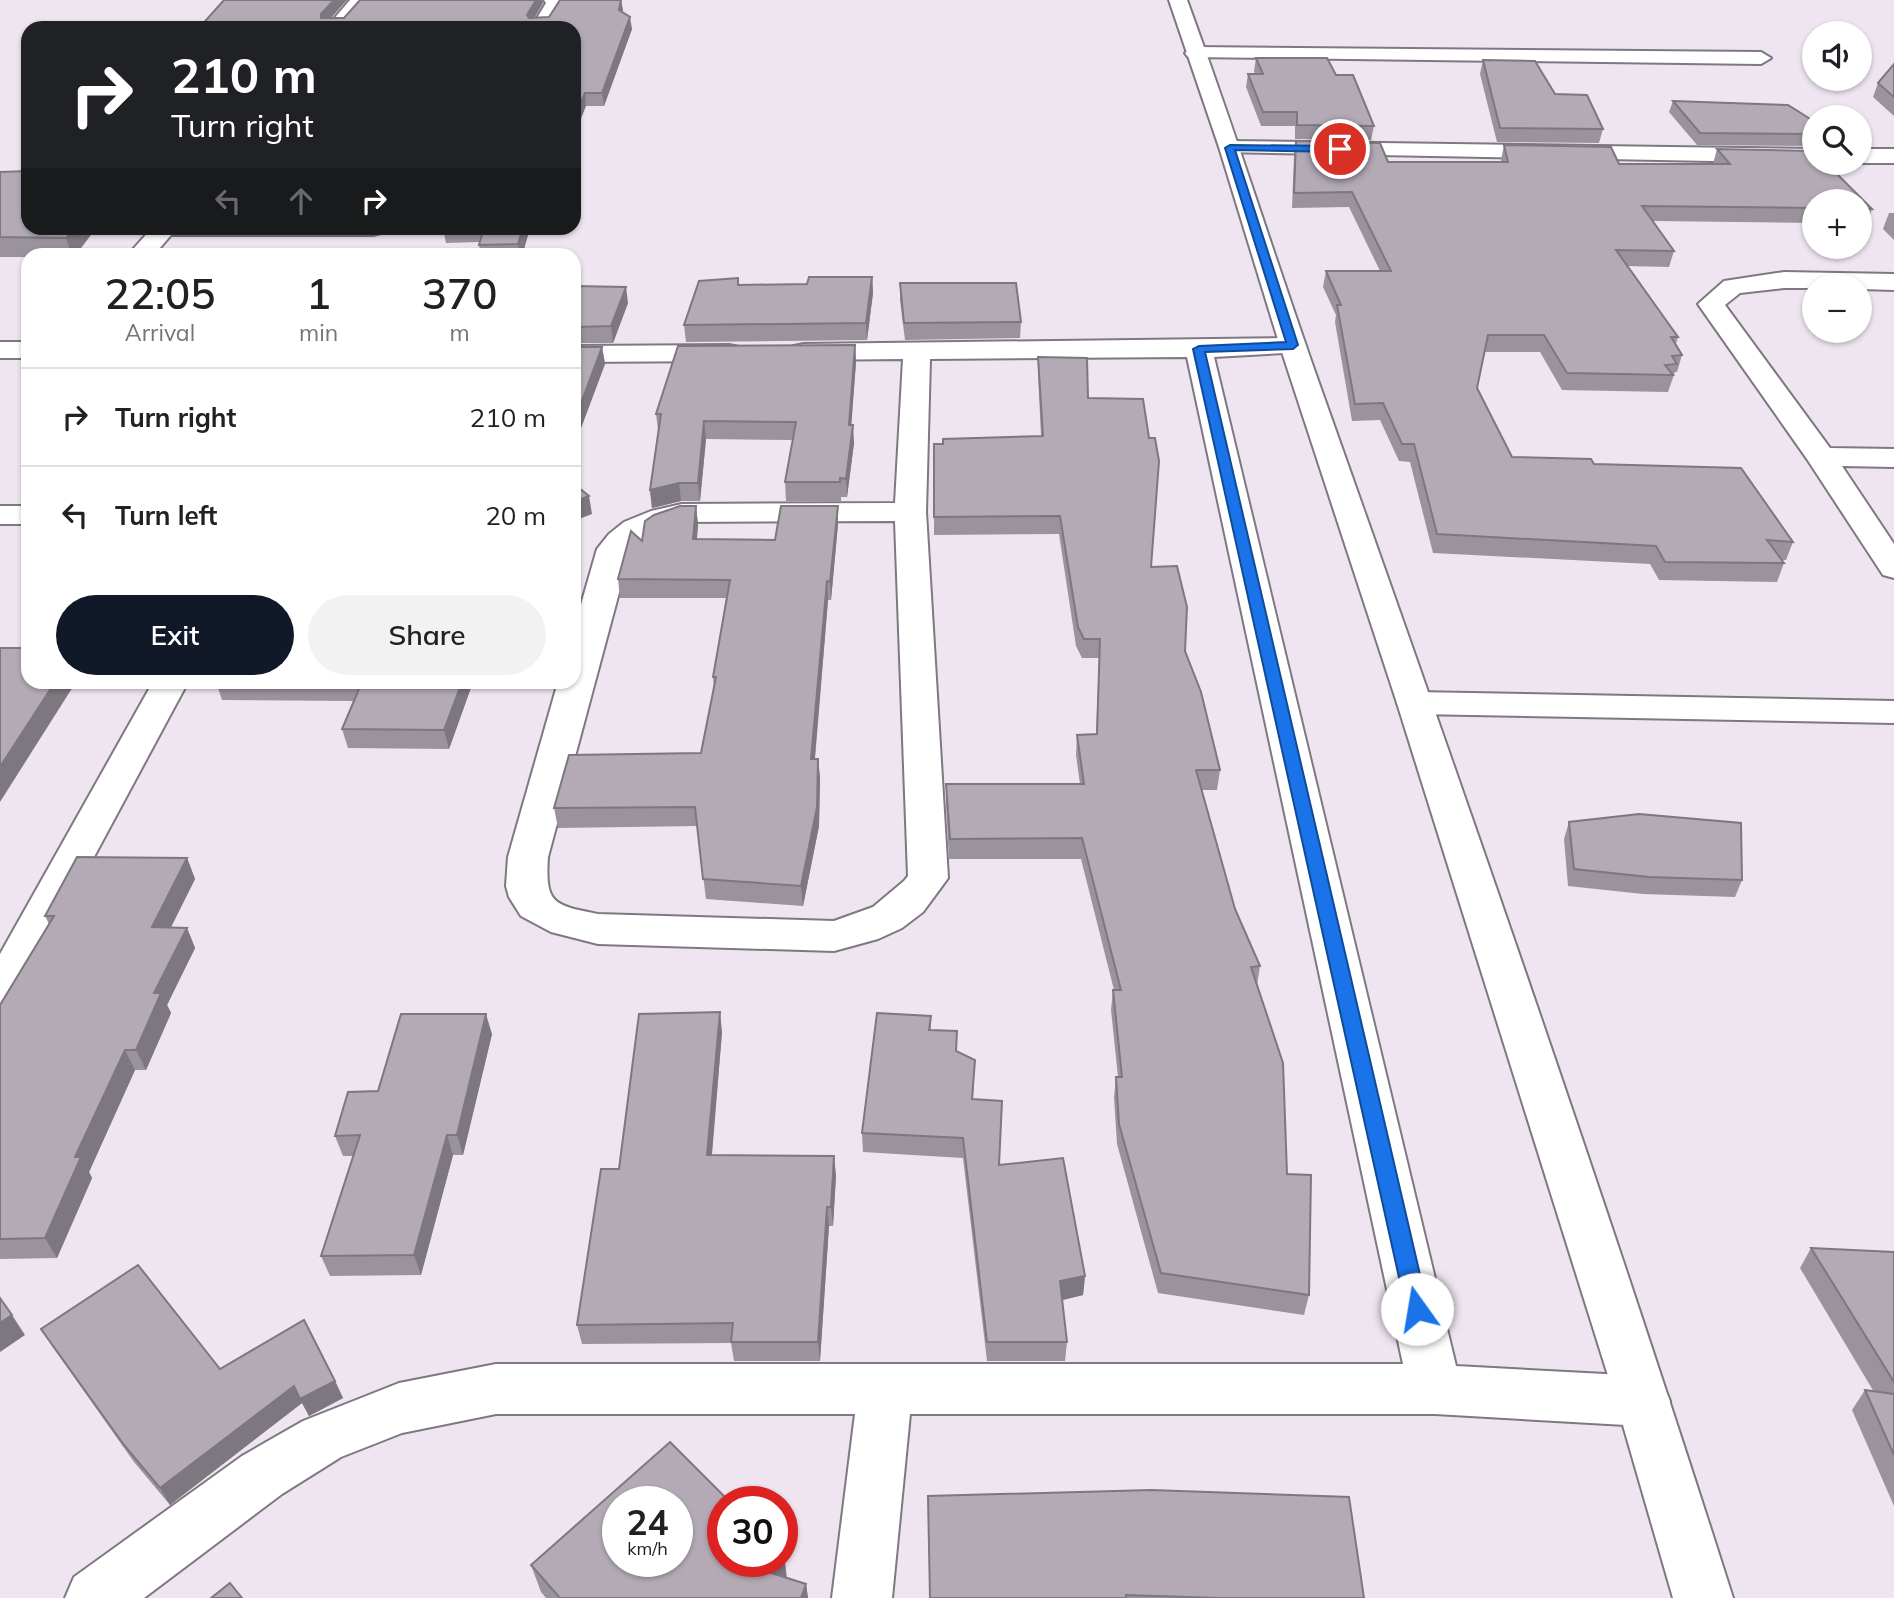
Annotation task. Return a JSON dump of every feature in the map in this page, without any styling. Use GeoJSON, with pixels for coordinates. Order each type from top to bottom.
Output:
{"type":"FeatureCollection","features":[{"type":"Feature","properties":{"kind":"street"},"geometry":{"type":"LineString","coordinates":[[341,21],[360,0]]}},
{"type":"Feature","properties":{"kind":"street"},"geometry":{"type":"LineString","coordinates":[[544,21],[555,3],[553,0]]}},
{"type":"Feature","properties":{"kind":"street"},"geometry":{"type":"LineString","coordinates":[[1178,0],[1415,703],[1643,1401],[1703,1598]]}},
{"type":"Feature","properties":{"kind":"street"},"geometry":{"type":"LineString","coordinates":[[1195,53],[1762,58]]}},
{"type":"Feature","properties":{"kind":"street"},"geometry":{"type":"LineString","coordinates":[[1230,148],[1802,156]]}},
{"type":"Feature","properties":{"kind":"street"},"geometry":{"type":"LineString","coordinates":[[1872,156],[1894,156]]}},
{"type":"Feature","properties":{"kind":"street"},"geometry":{"type":"LineString","coordinates":[[1894,282],[1784,280],[1733,286],[1711,304],[1821,457],[1894,568]]}},
{"type":"Feature","properties":{"kind":"street"},"geometry":{"type":"LineString","coordinates":[[779,352],[1199,349],[1293,345]]}},
{"type":"Feature","properties":{"kind":"street"},"geometry":{"type":"LineString","coordinates":[[1199,349],[1435,1389]]}},
{"type":"Feature","properties":{"kind":"street"},"geometry":{"type":"LineString","coordinates":[[0,350],[21,350]]}},
{"type":"Feature","properties":{"kind":"street"},"geometry":{"type":"LineString","coordinates":[[574,689],[528,857],[526,886],[536,906],[564,923],[598,929],[834,936],[869,929],[893,916],[915,897],[928,878],[910,512],[916,351]]}},
{"type":"Feature","properties":{"kind":"street"},"geometry":{"type":"LineString","coordinates":[[581,354],[752,352]]}},
{"type":"Feature","properties":{"kind":"street"},"geometry":{"type":"LineString","coordinates":[[1821,457],[1894,458]]}},
{"type":"Feature","properties":{"kind":"street"},"geometry":{"type":"LineString","coordinates":[[581,665],[613,549],[626,533],[650,520],[682,513],[910,512]]}},
{"type":"Feature","properties":{"kind":"street"},"geometry":{"type":"LineString","coordinates":[[0,514],[21,515]]}},
{"type":"Feature","properties":{"kind":"street"},"geometry":{"type":"LineString","coordinates":[[0,993],[167,689]]}},
{"type":"Feature","properties":{"kind":"street"},"geometry":{"type":"LineString","coordinates":[[1415,703],[1894,712]]}},
{"type":"Feature","properties":{"kind":"street"},"geometry":{"type":"LineString","coordinates":[[94,1598],[261,1475],[322,1439],[399,1408],[496,1389],[1435,1389],[1643,1401]]}},
{"type":"Feature","properties":{"kind":"street"},"geometry":{"type":"LineString","coordinates":[[862,1598],[884,1390]]}},
{"type":"Feature","properties":{"kind":"building"},"geometry":{"type":"Polygon","coordinates":[[[224,0],[334,0],[321,14],[321,18],[344,18],[360,0],[536,0],[527,15],[529,18],[549,17],[560,0],[621,0],[619,10],[630,17],[602,93],[585,93],[581,102],[581,21],[205,21],[224,0]]]}},
{"type":"Feature","properties":{"kind":"building"},"geometry":{"type":"Polygon","coordinates":[[[1256,58],[1327,58],[1336,75],[1353,75],[1374,126],[1297,125],[1297,112],[1263,112],[1248,74],[1263,74],[1256,58]]]}},
{"type":"Feature","properties":{"kind":"building"},"geometry":{"type":"Polygon","coordinates":[[[1483,60],[1535,61],[1555,94],[1587,95],[1603,129],[1500,128],[1483,60]]]}},
{"type":"Feature","properties":{"kind":"building"},"geometry":{"type":"Polygon","coordinates":[[[1894,64],[1894,97],[1878,83],[1894,64]]]}},
{"type":"Feature","properties":{"kind":"building"},"geometry":{"type":"Polygon","coordinates":[[[1673,101],[1788,105],[1802,114],[1802,134],[1700,133],[1673,101]]]}},
{"type":"Feature","properties":{"kind":"building"},"geometry":{"type":"Polygon","coordinates":[[[1296,141],[1380,143],[1388,162],[1508,162],[1504,145],[1611,147],[1619,164],[1730,164],[1717,149],[1802,151],[1802,175],[1838,175],[1852,189],[1802,189],[1802,208],[1642,206],[1674,251],[1616,250],[1678,337],[1671,337],[1682,355],[1672,356],[1677,364],[1665,365],[1673,375],[1567,373],[1544,335],[1488,335],[1477,388],[1512,457],[1591,459],[1594,464],[1741,468],[1793,542],[1767,540],[1784,563],[1665,562],[1656,546],[1437,534],[1414,444],[1402,444],[1383,403],[1355,404],[1337,305],[1341,305],[1326,271],[1391,271],[1352,192],[1294,193],[1296,141]]]}},
{"type":"Feature","properties":{"kind":"building"},"geometry":{"type":"Polygon","coordinates":[[[21,171],[21,235],[68,235],[66,238],[0,237],[0,172],[21,171]]]}},
{"type":"Feature","properties":{"kind":"building"},"geometry":{"type":"Polygon","coordinates":[[[482,235],[521,235],[518,244],[479,245],[482,235]]]}},
{"type":"Feature","properties":{"kind":"building"},"geometry":{"type":"Polygon","coordinates":[[[809,277],[872,277],[866,323],[684,325],[699,281],[738,278],[738,285],[807,284],[809,277]]]}},
{"type":"Feature","properties":{"kind":"building"},"geometry":{"type":"Polygon","coordinates":[[[900,283],[1016,283],[1021,322],[904,323],[900,283]]]}},
{"type":"Feature","properties":{"kind":"building"},"geometry":{"type":"Polygon","coordinates":[[[581,286],[626,287],[611,326],[581,327],[581,286]]]}},
{"type":"Feature","properties":{"kind":"building"},"geometry":{"type":"Polygon","coordinates":[[[855,345],[849,425],[853,425],[846,479],[840,478],[840,482],[785,482],[796,422],[704,421],[698,483],[679,483],[650,490],[661,414],[656,414],[678,346],[855,345]]]}},
{"type":"Feature","properties":{"kind":"building"},"geometry":{"type":"Polygon","coordinates":[[[581,347],[602,347],[581,403],[581,347]]]}},
{"type":"Feature","properties":{"kind":"building"},"geometry":{"type":"Polygon","coordinates":[[[1038,357],[1087,358],[1088,398],[1143,399],[1149,438],[1155,438],[1159,461],[1151,567],[1177,566],[1187,607],[1185,651],[1201,692],[1220,770],[1196,770],[1235,909],[1260,966],[1251,967],[1283,1063],[1287,1174],[1311,1175],[1309,1295],[1161,1273],[1119,1124],[1116,1077],[1122,1077],[1113,990],[1121,990],[1082,838],[950,839],[946,784],[1084,784],[1077,735],[1097,734],[1100,639],[1084,639],[1078,627],[1060,516],[934,517],[934,444],[943,444],[943,439],[1043,436],[1038,357]]]}},
{"type":"Feature","properties":{"kind":"building"},"geometry":{"type":"Polygon","coordinates":[[[581,490],[589,496],[581,499],[581,490]]]}},
{"type":"Feature","properties":{"kind":"building"},"geometry":{"type":"Polygon","coordinates":[[[680,506],[696,506],[693,539],[775,540],[781,506],[838,506],[830,582],[827,581],[811,759],[818,759],[817,807],[801,886],[703,879],[695,807],[554,808],[569,755],[701,753],[716,677],[713,677],[730,580],[618,579],[631,531],[642,541],[645,521],[680,506]]]}},
{"type":"Feature","properties":{"kind":"building"},"geometry":{"type":"Polygon","coordinates":[[[0,648],[21,648],[21,689],[50,689],[0,767],[0,648]]]}},
{"type":"Feature","properties":{"kind":"building"},"geometry":{"type":"Polygon","coordinates":[[[359,689],[459,689],[444,730],[342,729],[359,689]]]}},
{"type":"Feature","properties":{"kind":"building"},"geometry":{"type":"Polygon","coordinates":[[[1639,814],[1741,823],[1742,880],[1649,877],[1574,869],[1569,822],[1639,814]]]}},
{"type":"Feature","properties":{"kind":"building"},"geometry":{"type":"Polygon","coordinates":[[[77,857],[187,858],[152,927],[187,928],[154,993],[161,993],[136,1050],[125,1050],[75,1157],[81,1157],[45,1238],[0,1239],[0,1005],[54,916],[45,916],[77,857]]]}},
{"type":"Feature","properties":{"kind":"building"},"geometry":{"type":"Polygon","coordinates":[[[720,1012],[707,1155],[834,1156],[831,1207],[827,1207],[818,1342],[731,1342],[733,1323],[577,1325],[601,1169],[619,1169],[639,1014],[720,1012]]]}},
{"type":"Feature","properties":{"kind":"building"},"geometry":{"type":"Polygon","coordinates":[[[877,1013],[931,1016],[929,1030],[957,1031],[956,1051],[975,1060],[972,1099],[1002,1101],[999,1165],[1063,1158],[1085,1276],[1060,1281],[1067,1342],[987,1342],[963,1138],[862,1133],[877,1013]]]}},
{"type":"Feature","properties":{"kind":"building"},"geometry":{"type":"Polygon","coordinates":[[[401,1014],[486,1014],[457,1135],[447,1135],[414,1255],[321,1256],[360,1135],[335,1136],[348,1092],[378,1091],[401,1014]]]}},
{"type":"Feature","properties":{"kind":"building"},"geometry":{"type":"Polygon","coordinates":[[[1811,1248],[1894,1252],[1894,1382],[1811,1248]]]}},
{"type":"Feature","properties":{"kind":"building"},"geometry":{"type":"Polygon","coordinates":[[[138,1265],[220,1369],[304,1320],[335,1381],[300,1399],[294,1386],[160,1488],[124,1445],[41,1329],[138,1265]]]}},
{"type":"Feature","properties":{"kind":"building"},"geometry":{"type":"Polygon","coordinates":[[[0,1298],[12,1315],[0,1323],[0,1298]]]}},
{"type":"Feature","properties":{"kind":"building"},"geometry":{"type":"Polygon","coordinates":[[[1865,1390],[1894,1394],[1894,1455],[1865,1390]]]}},
{"type":"Feature","properties":{"kind":"building"},"geometry":{"type":"Polygon","coordinates":[[[670,1442],[714,1486],[707,1486],[707,1577],[784,1577],[806,1584],[801,1598],[560,1598],[531,1565],[602,1502],[602,1577],[693,1577],[693,1486],[620,1486],[670,1442]]]}},
{"type":"Feature","properties":{"kind":"building"},"geometry":{"type":"Polygon","coordinates":[[[1151,1490],[1349,1497],[1364,1598],[1126,1595],[1126,1598],[930,1598],[928,1496],[1151,1490]]]}},
{"type":"Feature","properties":{"kind":"building"},"geometry":{"type":"Polygon","coordinates":[[[230,1583],[242,1598],[211,1598],[230,1583]]]}},
{"type":"Feature","properties":{"kind":"route"},"geometry":{"type":"LineString","coordinates":[[1340,149],[1230,148],[1293,345],[1199,349],[1417,1309]]}}]}
